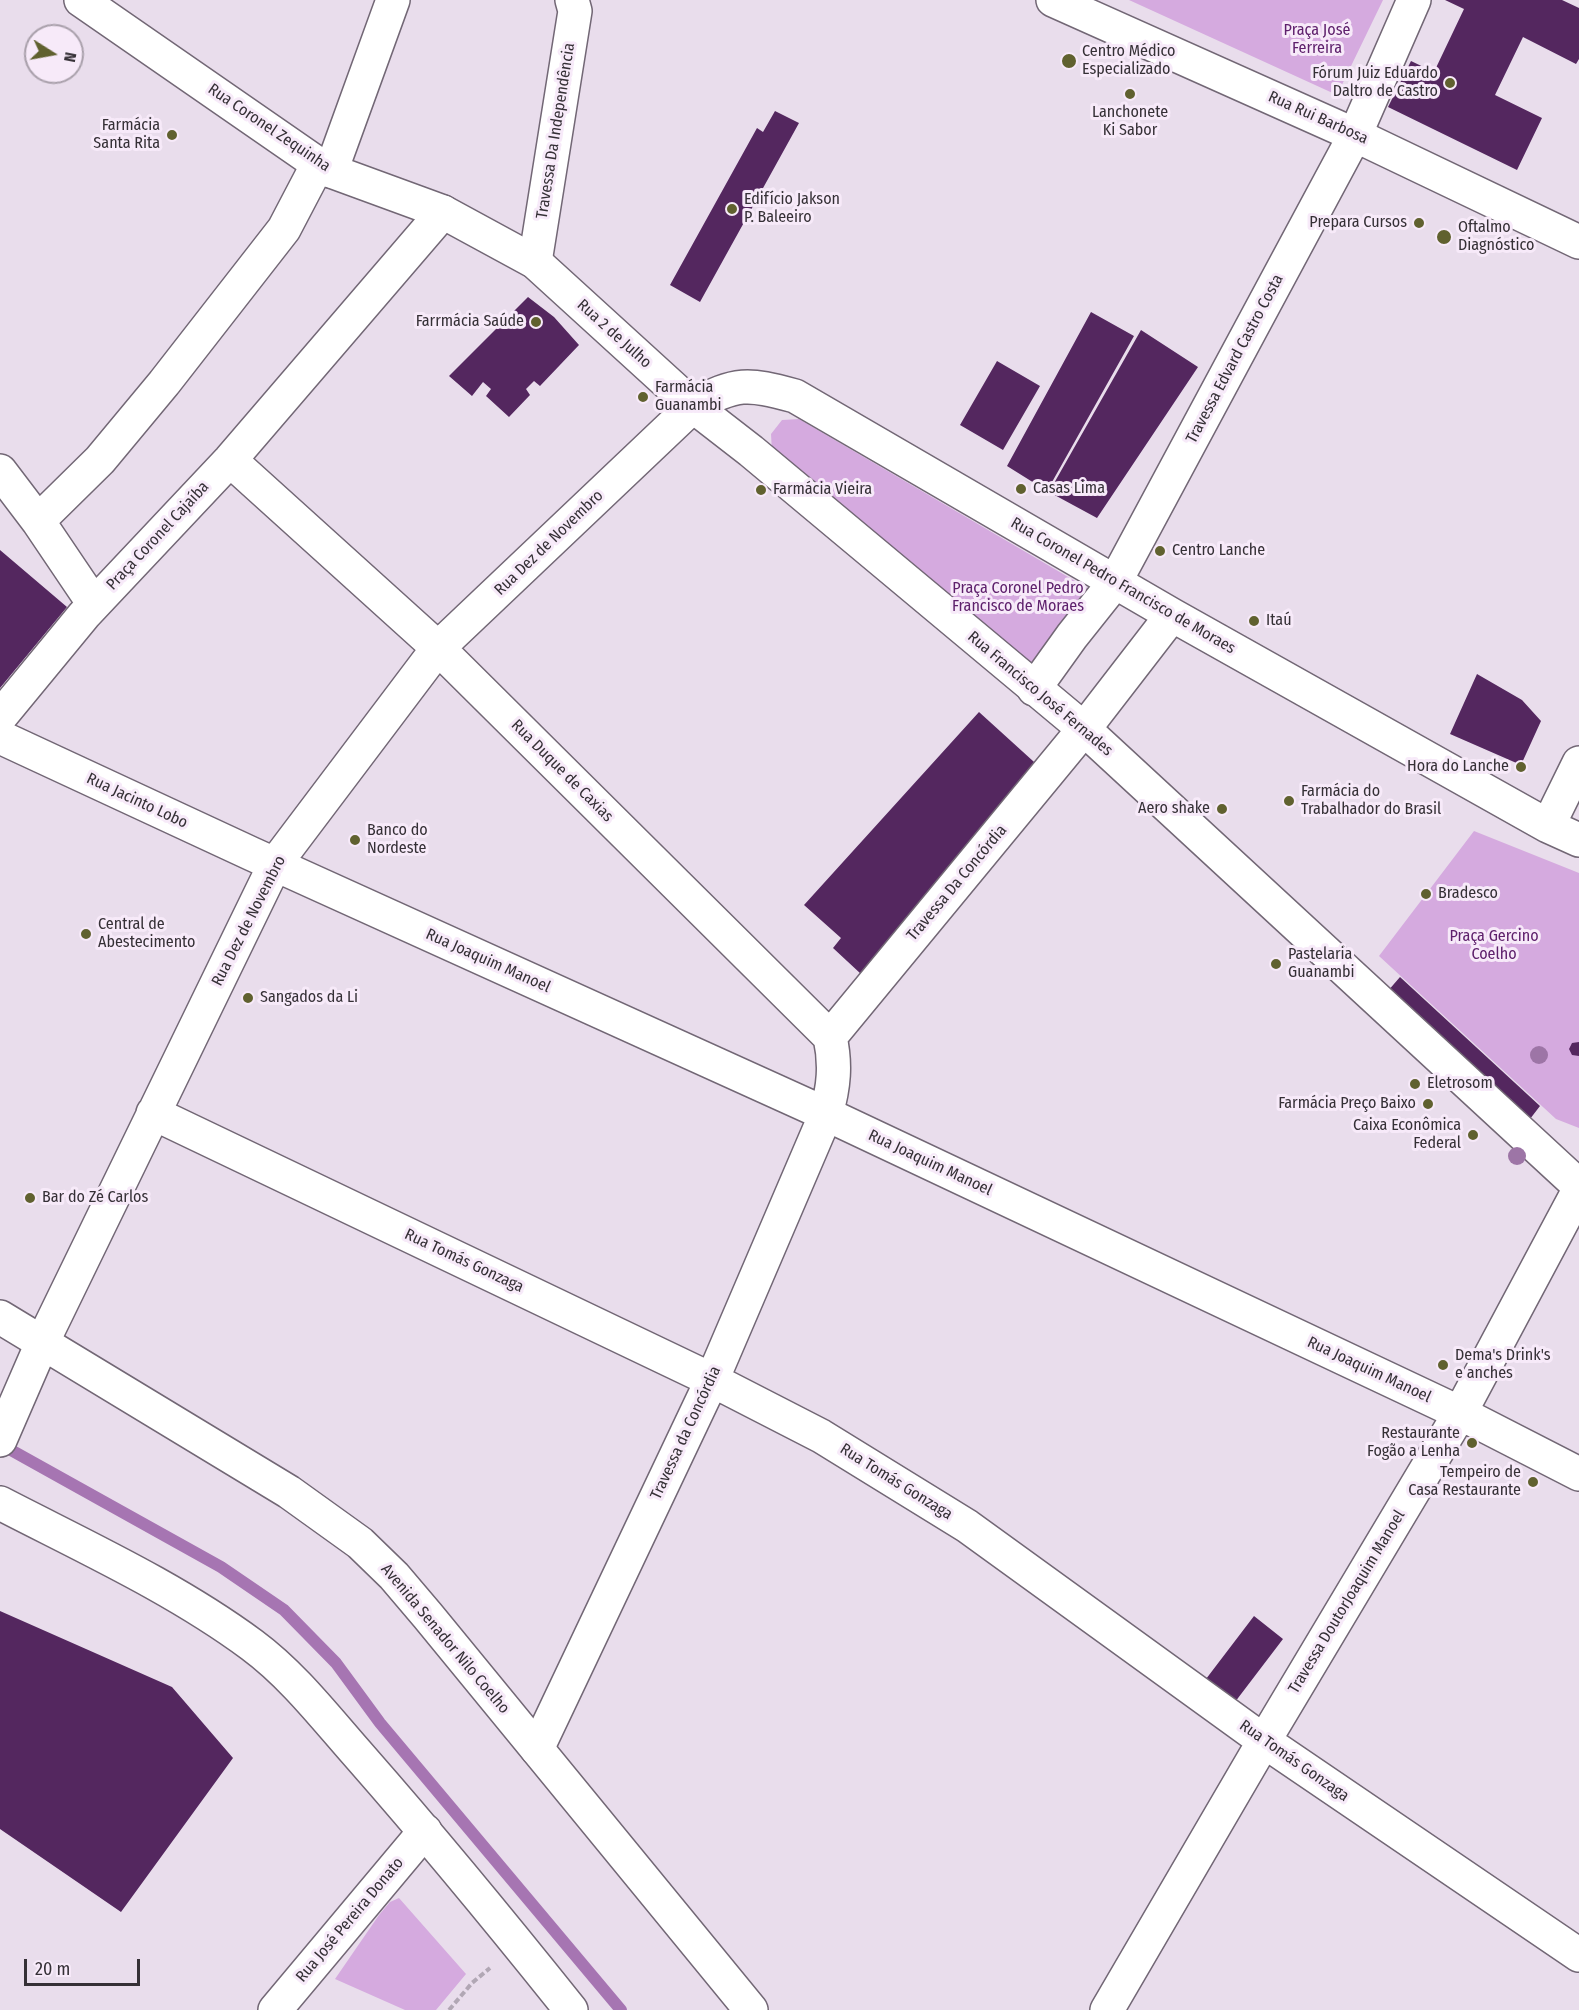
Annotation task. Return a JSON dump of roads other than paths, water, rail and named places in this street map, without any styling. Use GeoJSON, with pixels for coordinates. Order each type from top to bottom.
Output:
{"type":"FeatureCollection","features":[{"type":"Feature","properties":{"kind":"street","name":"Rua Coronel Zequinha"},"geometry":{"type":"LineString","coordinates":[[81,0],[110,13],[324,167],[443,212],[535,262]]}},
{"type":"Feature","properties":{"kind":"street"},"geometry":{"type":"LineString","coordinates":[[38,521],[100,460],[164,383],[284,229],[324,167],[393,0]]}},
{"type":"Feature","properties":{"kind":"street","name":"Travessa Da Independência"},"geometry":{"type":"LineString","coordinates":[[535,262],[575,11],[572,0]]}},
{"type":"Feature","properties":{"kind":"street","name":"Rua Rui Barbosa"},"geometry":{"type":"LineString","coordinates":[[1053,0],[1355,135],[1579,242]]}},
{"type":"Feature","properties":{"kind":"street"},"geometry":{"type":"LineString","coordinates":[[1355,135],[1414,0]]}},
{"type":"Feature","properties":{"kind":"street","name":"Travessa Edvard Castro Costa"},"geometry":{"type":"LineString","coordinates":[[1034,689],[1115,582],[1355,135]]}},
{"type":"Feature","properties":{"kind":"street","name":"Praça Coronel Cajaíba"},"geometry":{"type":"LineString","coordinates":[[0,471],[38,521],[94,604],[230,460],[443,212]]}},
{"type":"Feature","properties":{"kind":"street","name":"Rua 2 de Julho"},"geometry":{"type":"LineString","coordinates":[[535,262],[693,406]]}},
{"type":"Feature","properties":{"kind":"street","name":"Rua Coronel Pedro Francisco de Moraes"},"geometry":{"type":"LineString","coordinates":[[693,406],[719,392],[736,387],[759,386],[795,396],[1172,615],[1548,826]]}},
{"type":"Feature","properties":{"kind":"street","name":"Rua Dez de Novembro"},"geometry":{"type":"LineString","coordinates":[[0,1440],[43,1341],[274,864],[438,648],[693,406]]}},
{"type":"Feature","properties":{"kind":"street","name":"Rua Francisco José Fernades"},"geometry":{"type":"LineString","coordinates":[[693,406],[751,451],[1084,729],[1579,1188]]}},
{"type":"Feature","properties":{"kind":"street","name":"Rua Duque de Caxias"},"geometry":{"type":"LineString","coordinates":[[230,460],[438,648],[830,1037]]}},
{"type":"Feature","properties":{"kind":"street"},"geometry":{"type":"LineString","coordinates":[[0,717],[94,604]]}},
{"type":"Feature","properties":{"kind":"street","name":"Travessa Da Concórdia"},"geometry":{"type":"LineString","coordinates":[[830,1037],[1084,729],[1172,615]]}},
{"type":"Feature","properties":{"kind":"street","name":"Rua Jacinto Lobo"},"geometry":{"type":"LineString","coordinates":[[0,737],[274,864]]}},
{"type":"Feature","properties":{"kind":"street"},"geometry":{"type":"LineString","coordinates":[[1579,763],[1548,826],[1579,840]]}},
{"type":"Feature","properties":{"kind":"street","name":"Rua Joaquim Manoel"},"geometry":{"type":"LineString","coordinates":[[274,864],[826,1114],[1460,1413],[1579,1474]]}},
{"type":"Feature","properties":{"kind":"street"},"geometry":{"type":"LineString","coordinates":[[826,1114],[833,1092],[835,1071],[830,1037]]}},
{"type":"Feature","properties":{"kind":"street","name":"Rua Tomás Gonzaga"},"geometry":{"type":"LineString","coordinates":[[153,1113],[712,1380],[821,1436],[967,1526],[1264,1741],[1579,1955]]}},
{"type":"Feature","properties":{"kind":"street","name":"Travessa da Concórdia"},"geometry":{"type":"LineString","coordinates":[[537,1749],[712,1380],[826,1114]]}},
{"type":"Feature","properties":{"kind":"street","name":"Travessa DoutorJoaquim Manoel"},"geometry":{"type":"LineString","coordinates":[[1107,2010],[1460,1413],[1579,1188]]}},
{"type":"Feature","properties":{"kind":"street","name":"Avenida Senador Nilo Coelho"},"geometry":{"type":"LineString","coordinates":[[0,1317],[289,1492],[360,1543],[394,1576],[751,2010]]}},
{"type":"Feature","properties":{"kind":"street"},"geometry":{"type":"LineString","coordinates":[[0,1503],[196,1606],[254,1646],[302,1691],[425,1831],[570,2010]]}},
{"type":"Feature","properties":{"kind":"street","name":"Rua José Pereira Donato"},"geometry":{"type":"LineString","coordinates":[[276,2010],[425,1831]]}},
{"type":"Feature","properties":{"kind":"waterway"},"geometry":{"type":"LineString","coordinates":[[0,1444],[221,1567],[284,1610],[336,1663],[380,1723],[621,2010]]}},
{"type":"Feature","properties":{"kind":"place","name":"Centro Médico Especializado"},"geometry":{"type":"Point","coordinates":[1069,61]}},
{"type":"Feature","properties":{"kind":"place","name":"Fórum Juiz Eduardo Daltro de Castro"},"geometry":{"type":"Point","coordinates":[1450,83]}},
{"type":"Feature","properties":{"kind":"place","name":"Lanchonete Ki Sabor"},"geometry":{"type":"Point","coordinates":[1130,94]}},
{"type":"Feature","properties":{"kind":"place","name":"Farmácia Santa Rita"},"geometry":{"type":"Point","coordinates":[172,135]}},
{"type":"Feature","properties":{"kind":"place","name":"Edifício Jakson P. Baleeiro"},"geometry":{"type":"Point","coordinates":[732,209]}},
{"type":"Feature","properties":{"kind":"place","name":"Prepara Cursos"},"geometry":{"type":"Point","coordinates":[1419,223]}},
{"type":"Feature","properties":{"kind":"place","name":"Oftalmo Diagnóstico"},"geometry":{"type":"Point","coordinates":[1444,237]}},
{"type":"Feature","properties":{"kind":"place","name":"Farrmácia Saúde"},"geometry":{"type":"Point","coordinates":[536,322]}},
{"type":"Feature","properties":{"kind":"place","name":"Farmácia Guanambi"},"geometry":{"type":"Point","coordinates":[643,397]}},
{"type":"Feature","properties":{"kind":"place","name":"Casas Lima"},"geometry":{"type":"Point","coordinates":[1021,489]}},
{"type":"Feature","properties":{"kind":"place","name":"Farmácia Vieira"},"geometry":{"type":"Point","coordinates":[761,490]}},
{"type":"Feature","properties":{"kind":"place","name":"Centro Lanche"},"geometry":{"type":"Point","coordinates":[1160,551]}},
{"type":"Feature","properties":{"kind":"place","name":"Itaú"},"geometry":{"type":"Point","coordinates":[1254,621]}},
{"type":"Feature","properties":{"kind":"place","name":"Hora do Lanche"},"geometry":{"type":"Point","coordinates":[1521,767]}},
{"type":"Feature","properties":{"kind":"place","name":"Farmácia do Trabalhador do Brasil"},"geometry":{"type":"Point","coordinates":[1289,801]}},
{"type":"Feature","properties":{"kind":"place","name":"Aero shake"},"geometry":{"type":"Point","coordinates":[1222,809]}},
{"type":"Feature","properties":{"kind":"place","name":"Banco do Nordeste"},"geometry":{"type":"Point","coordinates":[355,840]}},
{"type":"Feature","properties":{"kind":"place","name":"Bradesco"},"geometry":{"type":"Point","coordinates":[1426,894]}},
{"type":"Feature","properties":{"kind":"place","name":"Central de Abestecimento"},"geometry":{"type":"Point","coordinates":[86,934]}},
{"type":"Feature","properties":{"kind":"place","name":"Pastelaria Guanambi"},"geometry":{"type":"Point","coordinates":[1276,964]}},
{"type":"Feature","properties":{"kind":"place","name":"Sangados da Li"},"geometry":{"type":"Point","coordinates":[248,998]}},
{"type":"Feature","properties":{"kind":"place","name":"Eletrosom"},"geometry":{"type":"Point","coordinates":[1415,1084]}},
{"type":"Feature","properties":{"kind":"place","name":"Farmácia Preço Baixo"},"geometry":{"type":"Point","coordinates":[1428,1104]}},
{"type":"Feature","properties":{"kind":"place","name":"Caixa Econômica Federal"},"geometry":{"type":"Point","coordinates":[1473,1135]}},
{"type":"Feature","properties":{"kind":"place","name":"Bar do Zé Carlos"},"geometry":{"type":"Point","coordinates":[30,1198]}},
{"type":"Feature","properties":{"kind":"place","name":"Dema's Drink's e anches"},"geometry":{"type":"Point","coordinates":[1443,1365]}},
{"type":"Feature","properties":{"kind":"place","name":"Restaurante Fogão a Lenha"},"geometry":{"type":"Point","coordinates":[1472,1443]}},
{"type":"Feature","properties":{"kind":"place","name":"Tempeiro de Casa Restaurante"},"geometry":{"type":"Point","coordinates":[1533,1482]}},
{"type":"Feature","properties":{"kind":"park label","name":"Praça José Ferreira"},"geometry":{"type":"Point","coordinates":[1317,40]}},
{"type":"Feature","properties":{"kind":"park label","name":"Praça Coronel Pedro Francisco de Moraes"},"geometry":{"type":"Point","coordinates":[1018,598]}},
{"type":"Feature","properties":{"kind":"park label","name":"Praça Gercino Coelho"},"geometry":{"type":"Point","coordinates":[1494,946]}}]}
